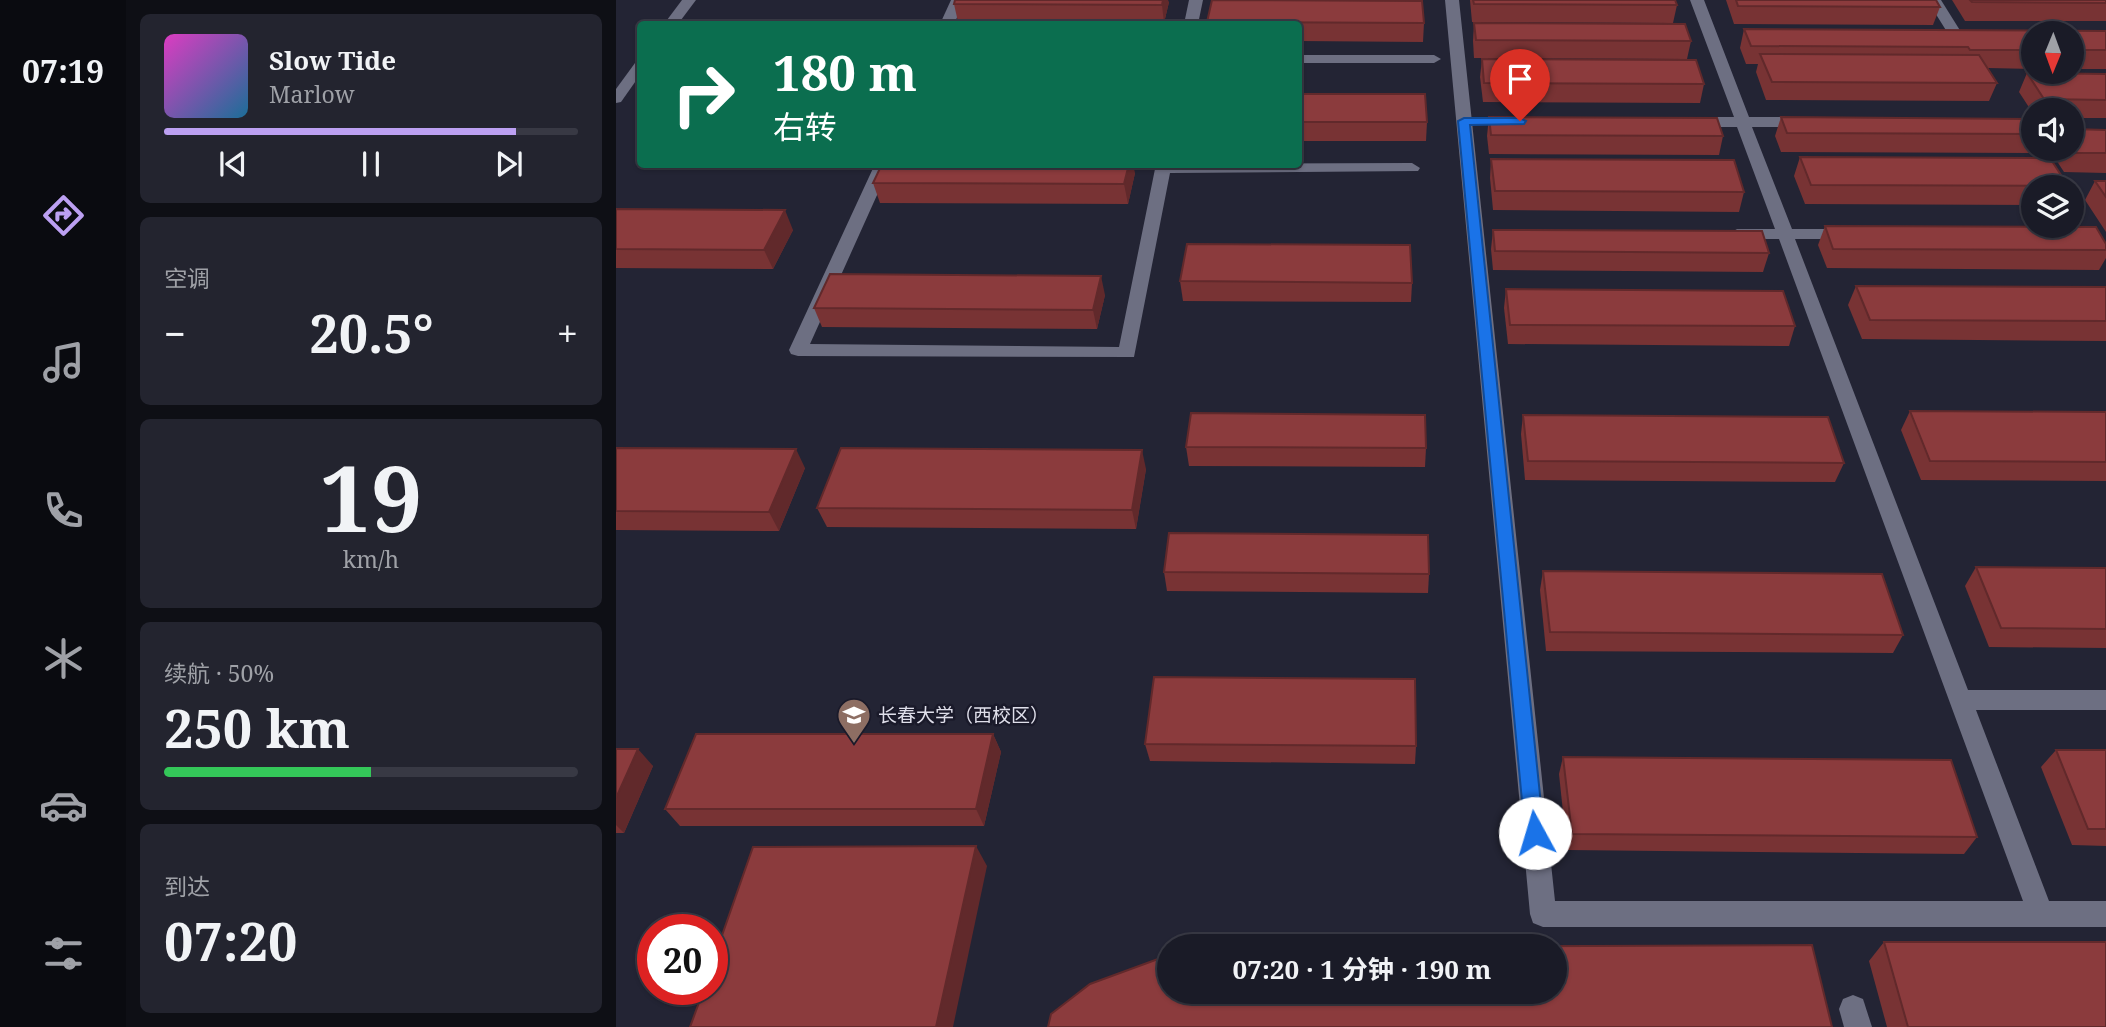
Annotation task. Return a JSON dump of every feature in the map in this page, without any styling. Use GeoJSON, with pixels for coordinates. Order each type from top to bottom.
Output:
{"type":"FeatureCollection","features":[{"type":"Feature","properties":{"kind":"street"},"geometry":{"type":"LineString","coordinates":[[673,21],[689,0]]}},
{"type":"Feature","properties":{"kind":"street"},"geometry":{"type":"LineString","coordinates":[[948,21],[958,0]]}},
{"type":"Feature","properties":{"kind":"street"},"geometry":{"type":"LineString","coordinates":[[1192,21],[1196,0]]}},
{"type":"Feature","properties":{"kind":"street"},"geometry":{"type":"LineString","coordinates":[[1452,0],[1471,121],[1543,915],[2106,914]]}},
{"type":"Feature","properties":{"kind":"street"},"geometry":{"type":"LineString","coordinates":[[1697,0],[2042,914]]}},
{"type":"Feature","properties":{"kind":"street"},"geometry":{"type":"LineString","coordinates":[[1934,0],[1959,40]]}},
{"type":"Feature","properties":{"kind":"street"},"geometry":{"type":"LineString","coordinates":[[1302,58],[1434,59]]}},
{"type":"Feature","properties":{"kind":"street"},"geometry":{"type":"LineString","coordinates":[[616,99],[637,70]]}},
{"type":"Feature","properties":{"kind":"street"},"geometry":{"type":"LineString","coordinates":[[1674,122],[1826,122]]}},
{"type":"Feature","properties":{"kind":"street"},"geometry":{"type":"LineString","coordinates":[[881,168],[798,350],[1127,353],[1163,168]]}},
{"type":"Feature","properties":{"kind":"street"},"geometry":{"type":"LineString","coordinates":[[1302,168],[1412,169]]}},
{"type":"Feature","properties":{"kind":"street"},"geometry":{"type":"LineString","coordinates":[[1718,234],[1868,234]]}},
{"type":"Feature","properties":{"kind":"street"},"geometry":{"type":"LineString","coordinates":[[1961,700],[2106,700]]}},
{"type":"Feature","properties":{"kind":"building"},"geometry":{"type":"Polygon","coordinates":[[[955,0],[1163,0],[1162,5],[954,4],[955,0]]]}},
{"type":"Feature","properties":{"kind":"building"},"geometry":{"type":"Polygon","coordinates":[[[1212,0],[1422,1],[1424,23],[1302,21],[1207,21],[1212,0]]]}},
{"type":"Feature","properties":{"kind":"building"},"geometry":{"type":"Polygon","coordinates":[[[1473,0],[1675,0],[1677,5],[1474,4],[1473,0]]]}},
{"type":"Feature","properties":{"kind":"building"},"geometry":{"type":"Polygon","coordinates":[[[1736,0],[1936,0],[1940,7],[1738,6],[1736,0]]]}},
{"type":"Feature","properties":{"kind":"building"},"geometry":{"type":"Polygon","coordinates":[[[1970,0],[2106,0],[2106,3],[1972,2],[1970,0]]]}},
{"type":"Feature","properties":{"kind":"building"},"geometry":{"type":"Polygon","coordinates":[[[1474,23],[1685,24],[1691,41],[1476,40],[1474,23]]]}},
{"type":"Feature","properties":{"kind":"building"},"geometry":{"type":"Polygon","coordinates":[[[1744,29],[2021,31],[2021,50],[1970,50],[1968,47],[1751,46],[1744,29]]]}},
{"type":"Feature","properties":{"kind":"building"},"geometry":{"type":"Polygon","coordinates":[[[2084,31],[2106,31],[2106,50],[2084,50],[2084,31]]]}},
{"type":"Feature","properties":{"kind":"building"},"geometry":{"type":"Polygon","coordinates":[[[1760,54],[1979,55],[1997,83],[1772,82],[1760,54]]]}},
{"type":"Feature","properties":{"kind":"building"},"geometry":{"type":"Polygon","coordinates":[[[1482,59],[1696,60],[1704,84],[1484,83],[1482,59]]]}},
{"type":"Feature","properties":{"kind":"building"},"geometry":{"type":"Polygon","coordinates":[[[2084,74],[2106,74],[2106,100],[2043,98],[2034,84],[2084,84],[2084,74]]]}},
{"type":"Feature","properties":{"kind":"building"},"geometry":{"type":"Polygon","coordinates":[[[1302,94],[1425,94],[1427,122],[1302,122],[1302,94]]]}},
{"type":"Feature","properties":{"kind":"building"},"geometry":{"type":"Polygon","coordinates":[[[1489,117],[1717,118],[1723,136],[1491,135],[1489,117]]]}},
{"type":"Feature","properties":{"kind":"building"},"geometry":{"type":"Polygon","coordinates":[[[1781,117],[2021,119],[2021,134],[1787,133],[1781,117]]]}},
{"type":"Feature","properties":{"kind":"building"},"geometry":{"type":"Polygon","coordinates":[[[2084,129],[2106,130],[2106,153],[2084,153],[2084,129]]]}},
{"type":"Feature","properties":{"kind":"building"},"geometry":{"type":"Polygon","coordinates":[[[1800,157],[2021,158],[2021,161],[2052,161],[2061,175],[2021,175],[2021,186],[1811,185],[1800,157]]]}},
{"type":"Feature","properties":{"kind":"building"},"geometry":{"type":"Polygon","coordinates":[[[1491,159],[1734,160],[1744,192],[1495,191],[1491,159]]]}},
{"type":"Feature","properties":{"kind":"building"},"geometry":{"type":"Polygon","coordinates":[[[880,168],[1128,168],[1124,184],[873,183],[880,168]]]}},
{"type":"Feature","properties":{"kind":"building"},"geometry":{"type":"Polygon","coordinates":[[[2095,181],[2106,181],[2106,197],[2095,181]]]}},
{"type":"Feature","properties":{"kind":"building"},"geometry":{"type":"Polygon","coordinates":[[[616,209],[785,210],[764,250],[616,249],[616,209]]]}},
{"type":"Feature","properties":{"kind":"building"},"geometry":{"type":"Polygon","coordinates":[[[1825,226],[2021,227],[2021,238],[2084,238],[2084,227],[2096,227],[2106,244],[2106,250],[1833,249],[1825,226]]]}},
{"type":"Feature","properties":{"kind":"building"},"geometry":{"type":"Polygon","coordinates":[[[1493,230],[1762,231],[1769,253],[1495,251],[1493,230]]]}},
{"type":"Feature","properties":{"kind":"building"},"geometry":{"type":"Polygon","coordinates":[[[1187,244],[1410,245],[1412,283],[1180,281],[1187,244]]]}},
{"type":"Feature","properties":{"kind":"building"},"geometry":{"type":"Polygon","coordinates":[[[830,274],[1101,276],[1093,310],[814,308],[830,274]]]}},
{"type":"Feature","properties":{"kind":"building"},"geometry":{"type":"Polygon","coordinates":[[[1856,286],[2106,287],[2106,321],[1870,320],[1856,286]]]}},
{"type":"Feature","properties":{"kind":"building"},"geometry":{"type":"Polygon","coordinates":[[[1506,289],[1783,291],[1795,326],[1510,325],[1506,289]]]}},
{"type":"Feature","properties":{"kind":"building"},"geometry":{"type":"Polygon","coordinates":[[[1910,411],[2106,412],[2106,462],[1930,461],[1910,411]]]}},
{"type":"Feature","properties":{"kind":"building"},"geometry":{"type":"Polygon","coordinates":[[[1191,413],[1425,415],[1426,448],[1186,447],[1191,413]]]}},
{"type":"Feature","properties":{"kind":"building"},"geometry":{"type":"Polygon","coordinates":[[[1523,415],[1828,417],[1844,463],[1528,461],[1523,415]]]}},
{"type":"Feature","properties":{"kind":"building"},"geometry":{"type":"Polygon","coordinates":[[[616,448],[796,449],[769,512],[616,511],[616,448]]]}},
{"type":"Feature","properties":{"kind":"building"},"geometry":{"type":"Polygon","coordinates":[[[841,448],[1142,450],[1132,510],[817,508],[841,448]]]}},
{"type":"Feature","properties":{"kind":"building"},"geometry":{"type":"Polygon","coordinates":[[[1169,533],[1428,535],[1429,574],[1164,572],[1169,533]]]}},
{"type":"Feature","properties":{"kind":"building"},"geometry":{"type":"Polygon","coordinates":[[[1976,567],[2106,568],[2106,629],[2001,628],[1976,567]]]}},
{"type":"Feature","properties":{"kind":"building"},"geometry":{"type":"Polygon","coordinates":[[[1543,571],[1882,574],[1903,635],[1550,632],[1543,571]]]}},
{"type":"Feature","properties":{"kind":"building"},"geometry":{"type":"Polygon","coordinates":[[[1154,677],[1415,679],[1416,746],[1145,744],[1154,677]]]}},
{"type":"Feature","properties":{"kind":"building"},"geometry":{"type":"Polygon","coordinates":[[[696,734],[993,734],[976,809],[665,809],[696,734]]]}},
{"type":"Feature","properties":{"kind":"building"},"geometry":{"type":"Polygon","coordinates":[[[616,749],[638,749],[616,798],[616,749]]]}},
{"type":"Feature","properties":{"kind":"building"},"geometry":{"type":"Polygon","coordinates":[[[2056,750],[2106,750],[2106,829],[2088,829],[2056,750]]]}},
{"type":"Feature","properties":{"kind":"building"},"geometry":{"type":"Polygon","coordinates":[[[1563,757],[1951,760],[1977,837],[1572,834],[1563,757]]]}},
{"type":"Feature","properties":{"kind":"building"},"geometry":{"type":"Polygon","coordinates":[[[976,846],[936,1027],[690,1027],[698,1005],[728,1005],[728,918],[753,847],[976,846]]]}},
{"type":"Feature","properties":{"kind":"building"},"geometry":{"type":"Polygon","coordinates":[[[1884,942],[2106,942],[2106,1027],[1908,1027],[1884,942]]]}},
{"type":"Feature","properties":{"kind":"building"},"geometry":{"type":"Polygon","coordinates":[[[1812,945],[1832,1027],[1048,1027],[1051,1014],[1090,984],[1157,959],[1157,1004],[1567,1004],[1567,946],[1812,945]]]}},
{"type":"Feature","properties":{"kind":"place","name":"长春大学（西校区）"},"geometry":{"type":"Point","coordinates":[854,745]}},
{"type":"Feature","properties":{"kind":"route"},"geometry":{"type":"LineString","coordinates":[[1520,121],[1464,121],[1535,833]]}}]}
